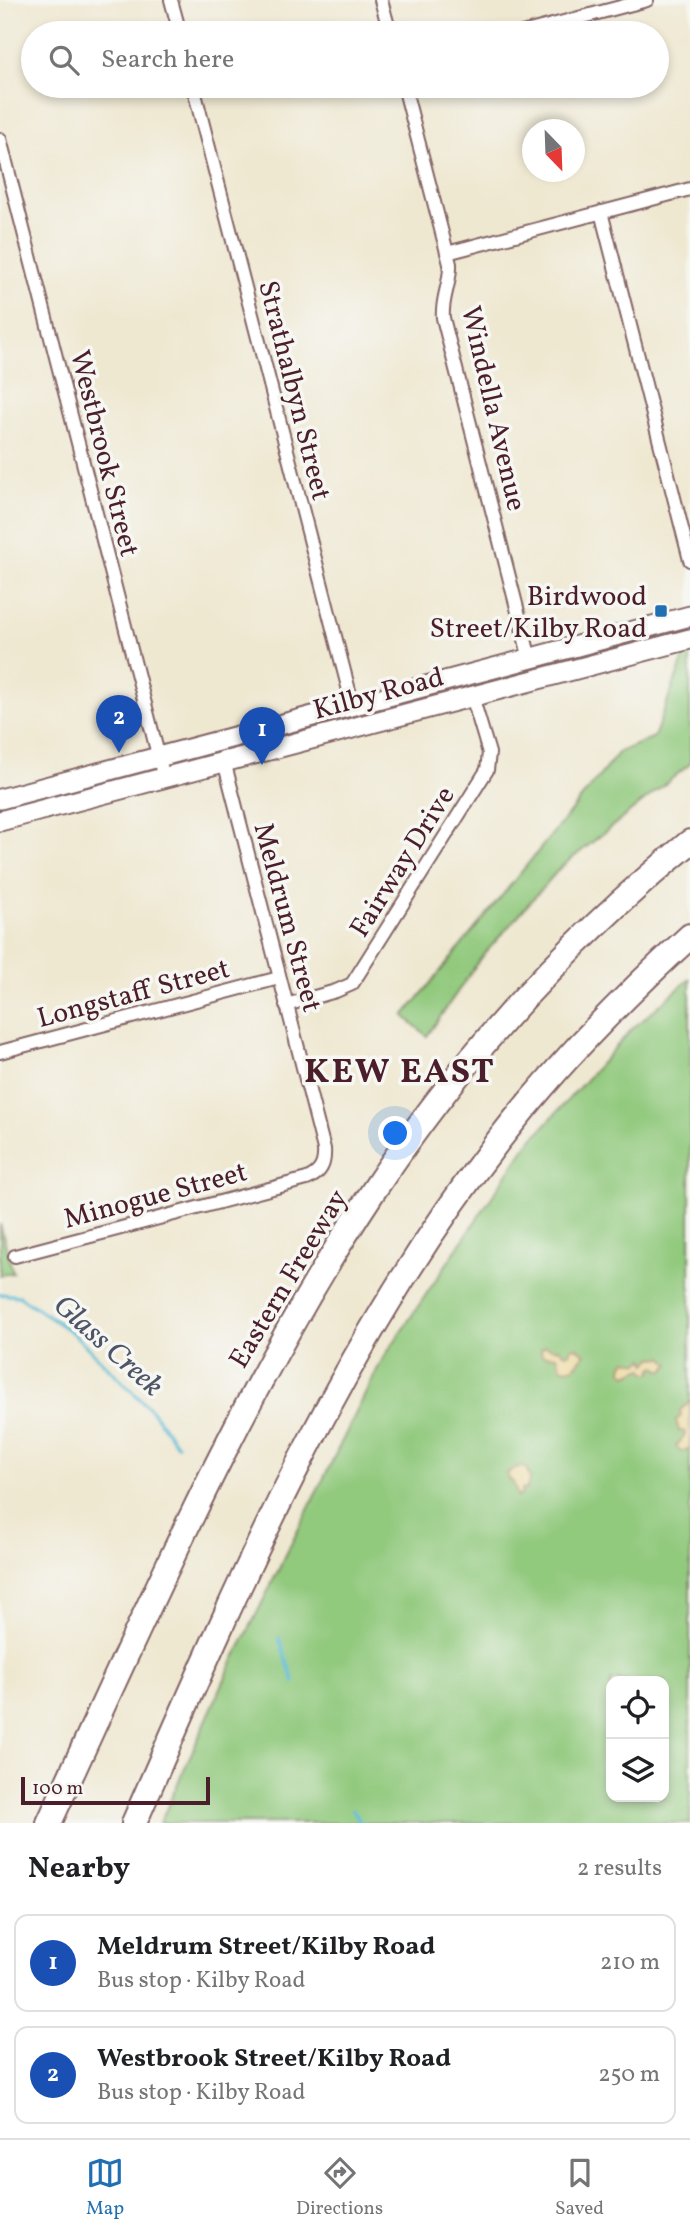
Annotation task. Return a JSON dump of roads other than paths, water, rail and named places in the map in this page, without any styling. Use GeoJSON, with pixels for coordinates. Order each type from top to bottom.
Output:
{"type":"FeatureCollection","features":[{"type":"Feature","properties":{"kind":"highway","name":"Eastern Freeway"},"geometry":{"type":"LineString","coordinates":[[50,1820],[152,1595],[228,1440],[295,1317],[372,1193],[452,1083],[535,986],[619,902],[690,842]]}},
{"type":"Feature","properties":{"kind":"highway"},"geometry":{"type":"LineString","coordinates":[[134,1823],[268,1524],[324,1413],[379,1316],[463,1188],[535,1095],[593,1030],[690,936]]}},
{"type":"Feature","properties":{"kind":"street"},"geometry":{"type":"LineString","coordinates":[[171,0],[177,21]]}},
{"type":"Feature","properties":{"kind":"street"},"geometry":{"type":"LineString","coordinates":[[381,0],[387,21]]}},
{"type":"Feature","properties":{"kind":"street"},"geometry":{"type":"LineString","coordinates":[[567,21],[647,0]]}},
{"type":"Feature","properties":{"kind":"street","name":"Strathalbyn Street"},"geometry":{"type":"LineString","coordinates":[[196,98],[353,706]]}},
{"type":"Feature","properties":{"kind":"street","name":"Windella Avenue"},"geometry":{"type":"LineString","coordinates":[[407,98],[447,253],[450,272],[443,318],[530,659]]}},
{"type":"Feature","properties":{"kind":"street","name":"Westbrook Street"},"geometry":{"type":"LineString","coordinates":[[0,139],[164,778]]}},
{"type":"Feature","properties":{"kind":"street"},"geometry":{"type":"LineString","coordinates":[[447,253],[690,188]]}},
{"type":"Feature","properties":{"kind":"street"},"geometry":{"type":"LineString","coordinates":[[601,212],[690,560]]}},
{"type":"Feature","properties":{"kind":"street","name":"Kilby Road"},"geometry":{"type":"LineString","coordinates":[[0,799],[690,616]]}},
{"type":"Feature","properties":{"kind":"street","name":"Kilby Road"},"geometry":{"type":"LineString","coordinates":[[0,821],[690,639]]}},
{"type":"Feature","properties":{"kind":"street","name":"Fairway Drive"},"geometry":{"type":"LineString","coordinates":[[286,1005],[336,992],[352,984],[487,770],[489,753],[472,696]]}},
{"type":"Feature","properties":{"kind":"street","name":"Meldrum Street"},"geometry":{"type":"LineString","coordinates":[[217,742],[324,1150],[324,1164],[320,1171],[307,1179]]}},
{"type":"Feature","properties":{"kind":"street","name":"Longstaff Street"},"geometry":{"type":"LineString","coordinates":[[0,1052],[279,978]]}},
{"type":"Feature","properties":{"kind":"street","name":"Minogue Street"},"geometry":{"type":"LineString","coordinates":[[15,1256],[307,1179]]}},
{"type":"Feature","properties":{"kind":"waterway","name":"Glass Creek"},"geometry":{"type":"LineString","coordinates":[[0,1294],[19,1296],[73,1333],[152,1411],[177,1445]]}},
{"type":"Feature","properties":{"kind":"waterway","name":"Glass Creek"},"geometry":{"type":"LineString","coordinates":[[279,1638],[294,1682]]}},
{"type":"Feature","properties":{"kind":"waterway","name":"Glass Creek"},"geometry":{"type":"LineString","coordinates":[[353,1810],[361,1823]]}},
{"type":"Feature","properties":{"kind":"place","name":"Birdwood Street/Kilby Road"},"geometry":{"type":"Point","coordinates":[661,611]}},
{"type":"Feature","properties":{"kind":"place","name":"Westbrook Street/Kilby Road"},"geometry":{"type":"Point","coordinates":[119,753]}},
{"type":"Feature","properties":{"kind":"place","name":"Meldrum Street/Kilby Road"},"geometry":{"type":"Point","coordinates":[262,765]}},
{"type":"Feature","properties":{"kind":"district","name":"KEW EAST"},"geometry":{"type":"Point","coordinates":[400,1070]}}]}
